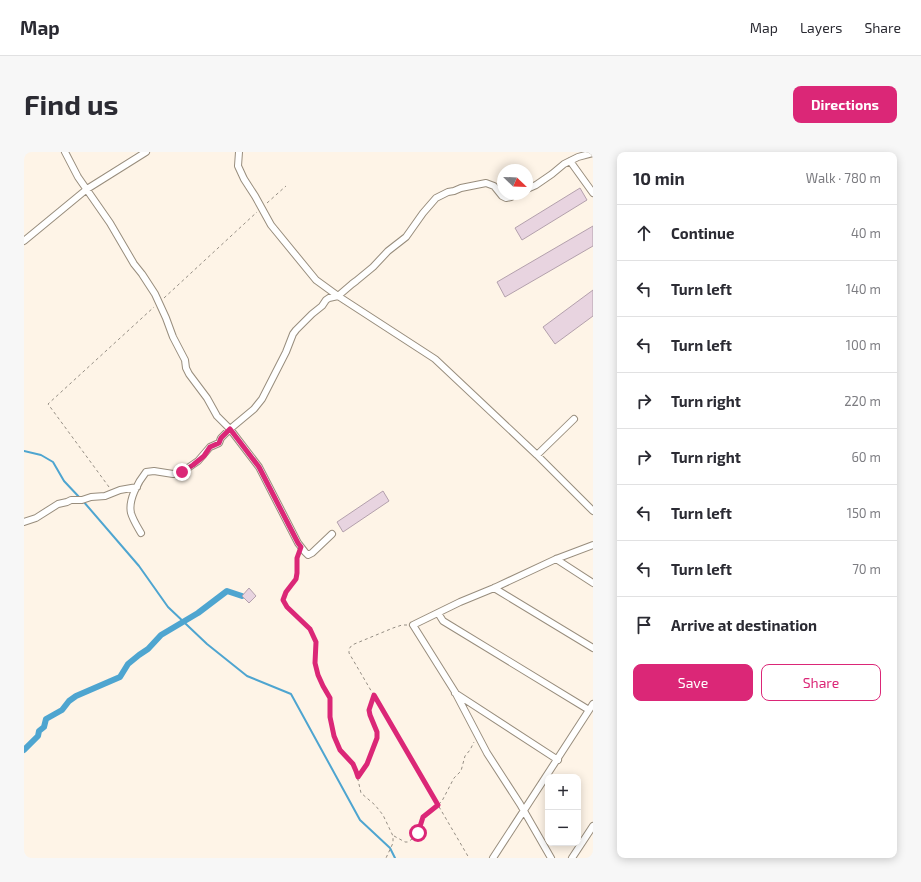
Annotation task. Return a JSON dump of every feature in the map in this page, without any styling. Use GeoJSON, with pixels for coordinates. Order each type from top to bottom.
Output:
{"type":"FeatureCollection","features":[{"type":"Feature","properties":{"kind":"street"},"geometry":{"type":"LineString","coordinates":[[65,152],[78,177],[110,223],[134,264],[150,285],[185,360],[186,368],[189,374],[217,416],[230,429],[259,467],[298,543],[308,555],[312,554],[332,534]]}},
{"type":"Feature","properties":{"kind":"street"},"geometry":{"type":"LineString","coordinates":[[24,241],[87,189],[146,152]]}},
{"type":"Feature","properties":{"kind":"street"},"geometry":{"type":"LineString","coordinates":[[239,152],[238,166],[271,225],[316,280],[435,359],[593,510]]}},
{"type":"Feature","properties":{"kind":"street"},"geometry":{"type":"LineString","coordinates":[[533,187],[570,161],[576,154],[593,153]]}},
{"type":"Feature","properties":{"kind":"street"},"geometry":{"type":"LineString","coordinates":[[570,161],[593,193]]}},
{"type":"Feature","properties":{"kind":"street"},"geometry":{"type":"LineString","coordinates":[[141,533],[131,514],[130,505],[139,482],[146,472],[154,471],[178,474],[204,456],[210,447],[219,443],[221,438],[254,409],[262,399],[286,352],[293,334],[322,306],[326,300],[338,296],[373,267],[388,251],[406,237],[412,227],[436,198],[461,188],[486,183],[494,186],[497,190]]}},
{"type":"Feature","properties":{"kind":"street"},"geometry":{"type":"LineString","coordinates":[[537,455],[574,419]]}},
{"type":"Feature","properties":{"kind":"street"},"geometry":{"type":"LineString","coordinates":[[24,522],[36,518],[58,504],[71,500],[82,500],[91,497],[105,496],[137,487]]}},
{"type":"Feature","properties":{"kind":"street"},"geometry":{"type":"LineString","coordinates":[[551,858],[524,811],[487,753],[455,692],[413,625],[556,559],[593,545]]}},
{"type":"Feature","properties":{"kind":"street"},"geometry":{"type":"LineString","coordinates":[[556,559],[593,583]]}},
{"type":"Feature","properties":{"kind":"street"},"geometry":{"type":"LineString","coordinates":[[494,588],[593,648]]}},
{"type":"Feature","properties":{"kind":"street"},"geometry":{"type":"LineString","coordinates":[[438,613],[443,621],[589,710]]}},
{"type":"Feature","properties":{"kind":"street"},"geometry":{"type":"LineString","coordinates":[[455,692],[558,760]]}},
{"type":"Feature","properties":{"kind":"street"},"geometry":{"type":"LineString","coordinates":[[493,858],[593,704]]}},
{"type":"Feature","properties":{"kind":"street"},"geometry":{"type":"LineString","coordinates":[[572,858],[593,826]]}},
{"type":"Feature","properties":{"kind":"path"},"geometry":{"type":"LineString","coordinates":[[113,493],[48,404],[286,186]]}},
{"type":"Feature","properties":{"kind":"path"},"geometry":{"type":"LineString","coordinates":[[301,547],[297,558],[296,579],[286,592],[283,600],[287,607],[310,629],[316,642],[315,663],[320,681],[330,698],[330,717],[334,736],[340,750],[353,764],[358,777],[361,793],[375,805],[383,815],[393,836],[393,843],[386,858]]}},
{"type":"Feature","properties":{"kind":"path"},"geometry":{"type":"LineString","coordinates":[[413,625],[402,625],[352,645],[349,653],[469,858]]}},
{"type":"Feature","properties":{"kind":"path"},"geometry":{"type":"LineString","coordinates":[[358,777],[367,764],[377,738],[377,732],[369,710],[374,695]]}},
{"type":"Feature","properties":{"kind":"path"},"geometry":{"type":"LineString","coordinates":[[393,836],[408,842],[418,833],[423,817],[442,801],[460,770],[465,756],[478,735]]}},
{"type":"Feature","properties":{"kind":"building"},"geometry":{"type":"Polygon","coordinates":[[[580,188],[587,200],[522,240],[515,228],[580,188]]]}},
{"type":"Feature","properties":{"kind":"building"},"geometry":{"type":"Polygon","coordinates":[[[593,226],[593,246],[505,297],[497,282],[593,226]]]}},
{"type":"Feature","properties":{"kind":"building"},"geometry":{"type":"Polygon","coordinates":[[[593,290],[593,316],[555,344],[543,327],[593,290]]]}},
{"type":"Feature","properties":{"kind":"building"},"geometry":{"type":"Polygon","coordinates":[[[383,491],[389,501],[343,532],[337,522],[383,491]]]}},
{"type":"Feature","properties":{"kind":"building"},"geometry":{"type":"Polygon","coordinates":[[[249,588],[256,596],[249,603],[242,596],[249,588]]]}},
{"type":"Feature","properties":{"kind":"waterway"},"geometry":{"type":"LineString","coordinates":[[24,451],[41,455],[53,462],[64,481],[80,498]]}},
{"type":"Feature","properties":{"kind":"waterway"},"geometry":{"type":"LineString","coordinates":[[83,501],[139,566],[168,607],[207,644],[247,676],[291,694],[360,820],[390,848],[395,858]]}},
{"type":"Feature","properties":{"kind":"waterway"},"geometry":{"type":"LineString","coordinates":[[24,750],[38,736],[39,731],[44,727],[46,719],[62,710],[69,701],[76,696],[120,677],[128,664],[148,649],[161,635],[198,613],[227,591],[242,596]]}},
{"type":"Feature","properties":{"kind":"route"},"geometry":{"type":"LineString","coordinates":[[182,472],[204,456],[210,447],[219,443],[221,438],[230,429],[259,467],[301,547],[297,558],[296,579],[286,592],[283,600],[294,615],[310,629],[316,642],[315,663],[318,675],[330,698],[330,717],[334,736],[340,750],[353,764],[358,777],[367,764],[377,738],[377,732],[369,710],[374,695],[438,805],[423,817],[418,833]]}}]}
